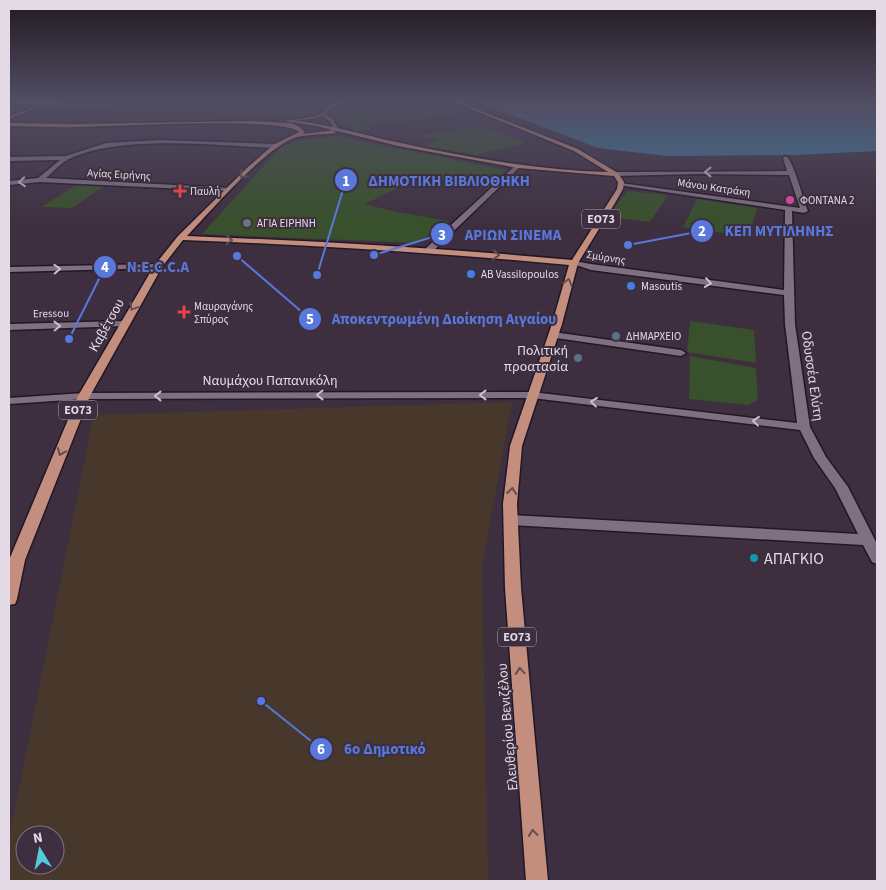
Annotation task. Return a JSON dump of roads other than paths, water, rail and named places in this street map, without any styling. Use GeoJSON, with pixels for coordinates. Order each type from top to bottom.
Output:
{"type":"FeatureCollection","features":[{"type":"Feature","properties":{"kind":"main road","name":"Καβέτσου"},"geometry":{"type":"LineString","coordinates":[[9,599],[17,560],[84,396],[123,324],[158,266],[181,238],[228,189],[275,146],[284,142]]}},
{"type":"Feature","properties":{"kind":"main road","name":"ΕΟ73"},"geometry":{"type":"LineString","coordinates":[[394,142],[518,166],[616,174]]}},
{"type":"Feature","properties":{"kind":"main road"},"geometry":{"type":"LineString","coordinates":[[556,142],[581,161],[601,164],[616,174],[622,185]]}},
{"type":"Feature","properties":{"kind":"main road","name":"ΕΟ73"},"geometry":{"type":"LineString","coordinates":[[540,169],[559,169],[581,161]]}},
{"type":"Feature","properties":{"kind":"main road","name":"Ελευθερίου Βενιζέλου"},"geometry":{"type":"LineString","coordinates":[[537,881],[513,588],[510,504],[516,446],[553,335],[574,263],[587,245],[622,185]]}},
{"type":"Feature","properties":{"kind":"main road","name":"Σμύρνης"},"geometry":{"type":"LineString","coordinates":[[181,238],[430,250],[574,263]]}},
{"type":"Feature","properties":{"kind":"street"},"geometry":{"type":"LineString","coordinates":[[9,159],[66,158],[97,147],[137,142],[275,146]]}},
{"type":"Feature","properties":{"kind":"street"},"geometry":{"type":"LineString","coordinates":[[40,180],[66,158]]}},
{"type":"Feature","properties":{"kind":"street"},"geometry":{"type":"LineString","coordinates":[[616,174],[740,169],[792,172],[786,158]]}},
{"type":"Feature","properties":{"kind":"street"},"geometry":{"type":"LineString","coordinates":[[430,250],[518,166]]}},
{"type":"Feature","properties":{"kind":"street","name":"Μάνου Κατράκη"},"geometry":{"type":"LineString","coordinates":[[622,185],[804,211],[792,172]]}},
{"type":"Feature","properties":{"kind":"street","name":"Αγίας Ειρήνης"},"geometry":{"type":"LineString","coordinates":[[9,183],[40,180],[228,189]]}},
{"type":"Feature","properties":{"kind":"street","name":"Οδυσσέα Ελύτη"},"geometry":{"type":"LineString","coordinates":[[789,209],[788,293],[790,324],[804,427],[820,458],[841,487],[877,558]]}},
{"type":"Feature","properties":{"kind":"street","name":"Σμύρνης"},"geometry":{"type":"LineString","coordinates":[[574,263],[591,267],[788,293]]}},
{"type":"Feature","properties":{"kind":"street"},"geometry":{"type":"LineString","coordinates":[[9,270],[158,266]]}},
{"type":"Feature","properties":{"kind":"street","name":"Eressou"},"geometry":{"type":"LineString","coordinates":[[9,327],[123,324]]}},
{"type":"Feature","properties":{"kind":"street"},"geometry":{"type":"LineString","coordinates":[[553,335],[681,353]]}},
{"type":"Feature","properties":{"kind":"street","name":"Ναυμάχου Παπανικόλη"},"geometry":{"type":"LineString","coordinates":[[9,401],[84,396],[532,395],[804,427]]}},
{"type":"Feature","properties":{"kind":"street"},"geometry":{"type":"LineString","coordinates":[[511,520],[868,540]]}},
{"type":"Feature","properties":{"kind":"water"},"geometry":{"type":"Polygon","coordinates":[[[581,142],[877,142],[877,151],[796,155],[667,156],[598,148],[581,142]]]}},
{"type":"Feature","properties":{"kind":"place","name":"Παυλή"},"geometry":{"type":"Point","coordinates":[180,191]}},
{"type":"Feature","properties":{"kind":"place","name":"ΦΟΝΤΑΝΑ 2"},"geometry":{"type":"Point","coordinates":[790,200]}},
{"type":"Feature","properties":{"kind":"place","name":"ΑΓIA ΕΙΡΗΝΗ"},"geometry":{"type":"Point","coordinates":[247,223]}},
{"type":"Feature","properties":{"kind":"place","name":"ΚΕΠ ΜΥΤΙΛΗΝΗΣ"},"geometry":{"type":"Point","coordinates":[628,245]}},
{"type":"Feature","properties":{"kind":"place","name":"ΑΡΙΩΝ ΣΙΝΕΜΑ"},"geometry":{"type":"Point","coordinates":[374,255]}},
{"type":"Feature","properties":{"kind":"place","name":"Αποκεντρωμένη Διοίκηση Αιγαίου"},"geometry":{"type":"Point","coordinates":[237,256]}},
{"type":"Feature","properties":{"kind":"place","name":"AB Vassilopoulos"},"geometry":{"type":"Point","coordinates":[471,274]}},
{"type":"Feature","properties":{"kind":"place","name":"ΔΗΜΟΤΙΚΗ ΒΙΒΛΙΟΘΗΚΗ"},"geometry":{"type":"Point","coordinates":[317,275]}},
{"type":"Feature","properties":{"kind":"place","name":"Masoutis"},"geometry":{"type":"Point","coordinates":[631,286]}},
{"type":"Feature","properties":{"kind":"place","name":"Μαυραγάνης Σπύρος"},"geometry":{"type":"Point","coordinates":[184,312]}},
{"type":"Feature","properties":{"kind":"place","name":"ΔΗΜΑΡΧΕΙΟ"},"geometry":{"type":"Point","coordinates":[616,336]}},
{"type":"Feature","properties":{"kind":"place","name":"N.E.C.C.A"},"geometry":{"type":"Point","coordinates":[69,339]}},
{"type":"Feature","properties":{"kind":"place","name":"Πολιτική προατασία"},"geometry":{"type":"Point","coordinates":[578,358]}},
{"type":"Feature","properties":{"kind":"place","name":"ΑΠΑΓΚΙΟ"},"geometry":{"type":"Point","coordinates":[754,558]}},
{"type":"Feature","properties":{"kind":"place","name":"6ο Δημοτικό"},"geometry":{"type":"Point","coordinates":[261,701]}}]}
